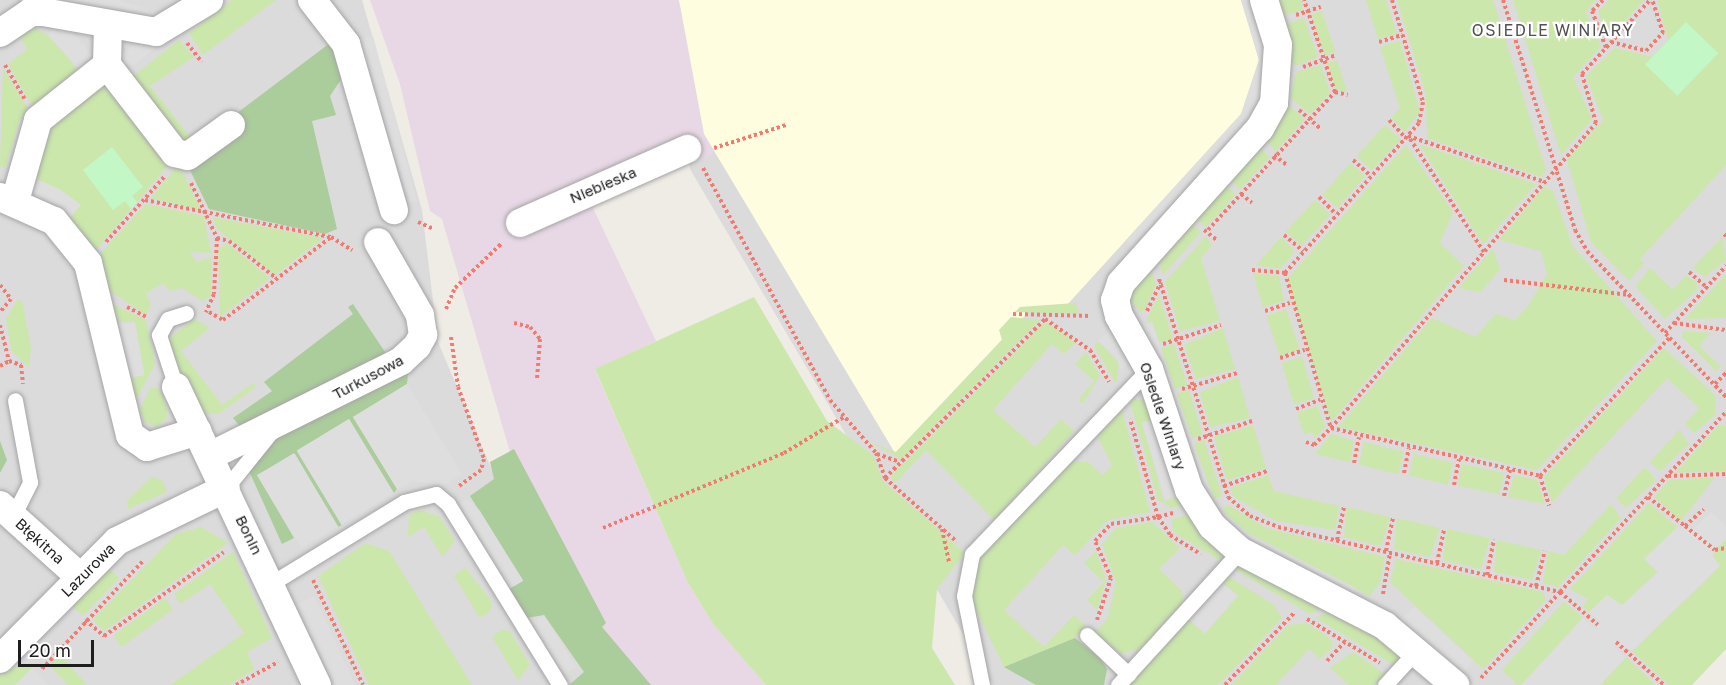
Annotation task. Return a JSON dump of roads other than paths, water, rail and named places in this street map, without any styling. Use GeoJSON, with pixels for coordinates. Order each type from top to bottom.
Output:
{"type":"FeatureCollection","features":[{"type":"Feature","properties":{"kind":"street"},"geometry":{"type":"LineString","coordinates":[[0,33],[32,12],[69,16],[156,32],[209,0]]}},
{"type":"Feature","properties":{"kind":"street"},"geometry":{"type":"LineString","coordinates":[[312,0],[346,44],[394,210]]}},
{"type":"Feature","properties":{"kind":"street","name":"Osiedle Winiary"},"geometry":{"type":"LineString","coordinates":[[1264,0],[1278,45],[1274,103],[1260,128],[1121,283],[1116,300],[1119,316],[1149,369],[1189,490],[1212,526],[1240,551],[1362,611],[1416,651],[1455,685]]}},
{"type":"Feature","properties":{"kind":"street"},"geometry":{"type":"LineString","coordinates":[[108,24],[108,65],[179,157],[188,156],[231,125]]}},
{"type":"Feature","properties":{"kind":"street"},"geometry":{"type":"LineString","coordinates":[[108,65],[38,120],[7,199],[54,221],[88,263],[97,292],[130,435],[147,447],[198,431]]}},
{"type":"Feature","properties":{"kind":"street","name":"Niebieska"},"geometry":{"type":"LineString","coordinates":[[513,232],[699,148]]}},
{"type":"Feature","properties":{"kind":"street","name":"Turkusowa"},"geometry":{"type":"LineString","coordinates":[[210,456],[401,361],[417,346],[423,335],[420,315],[378,242]]}},
{"type":"Feature","properties":{"kind":"street","name":"Bonin"},"geometry":{"type":"LineString","coordinates":[[176,387],[272,583],[317,685]]}},
{"type":"Feature","properties":{"kind":"street","name":"Lazurowa"},"geometry":{"type":"LineString","coordinates":[[0,660],[117,541],[226,488]]}},
{"type":"Feature","properties":{"kind":"street","name":"Błękitna"},"geometry":{"type":"LineString","coordinates":[[6,511],[80,577]]}},
{"type":"Feature","properties":{"kind":"lane"},"geometry":{"type":"LineString","coordinates":[[176,387],[159,348],[162,325],[186,313]]}},
{"type":"Feature","properties":{"kind":"lane"},"geometry":{"type":"LineString","coordinates":[[982,685],[964,596],[972,554],[1118,396],[1149,369]]}},
{"type":"Feature","properties":{"kind":"lane"},"geometry":{"type":"LineString","coordinates":[[6,511],[30,482],[15,400]]}},
{"type":"Feature","properties":{"kind":"lane"},"geometry":{"type":"LineString","coordinates":[[226,488],[276,424]]}},
{"type":"Feature","properties":{"kind":"lane"},"geometry":{"type":"LineString","coordinates":[[272,583],[420,494],[446,502],[560,685]]}},
{"type":"Feature","properties":{"kind":"lane"},"geometry":{"type":"LineString","coordinates":[[1087,635],[1123,679],[1240,551]]}},
{"type":"Feature","properties":{"kind":"lane"},"geometry":{"type":"LineString","coordinates":[[1384,685],[1416,651]]}},
{"type":"Feature","properties":{"kind":"district","name":"OSIEDLE WINIARY"},"geometry":{"type":"Point","coordinates":[1553,30]}}]}
